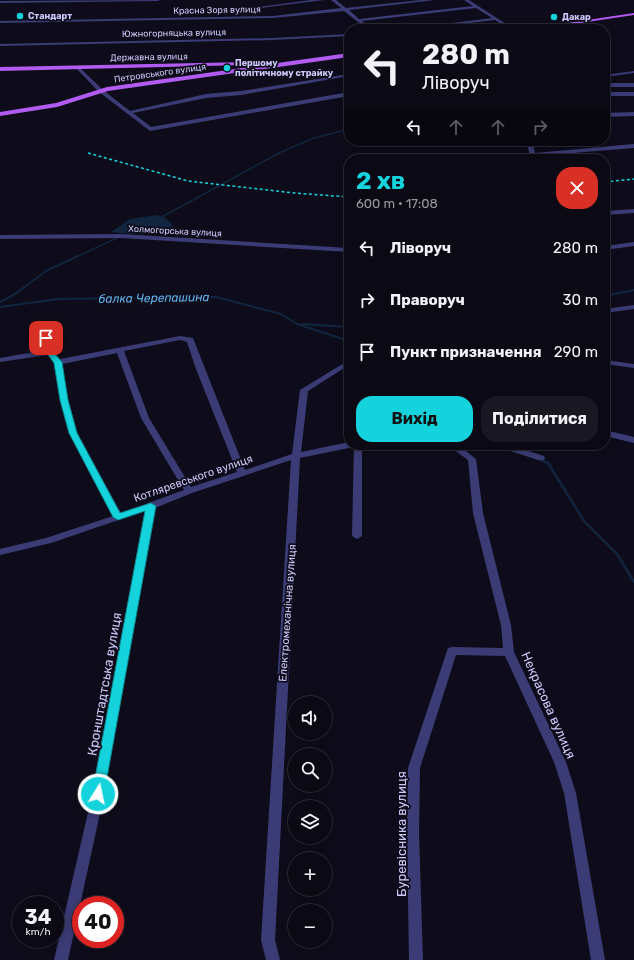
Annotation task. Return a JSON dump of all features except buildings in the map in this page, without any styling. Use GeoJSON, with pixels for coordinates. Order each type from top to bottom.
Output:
{"type":"FeatureCollection","features":[{"type":"Feature","properties":{"kind":"main road"},"geometry":{"type":"LineString","coordinates":[[565,24],[634,14]]}},
{"type":"Feature","properties":{"kind":"main road","name":"Петровського вулиця"},"geometry":{"type":"LineString","coordinates":[[0,114],[57,105],[100,90],[344,56]]}},
{"type":"Feature","properties":{"kind":"main road","name":"Державна вулиця"},"geometry":{"type":"LineString","coordinates":[[0,69],[299,62]]}},
{"type":"Feature","properties":{"kind":"street"},"geometry":{"type":"LineString","coordinates":[[0,2],[158,0]]}},
{"type":"Feature","properties":{"kind":"street"},"geometry":{"type":"LineString","coordinates":[[252,8],[322,0]]}},
{"type":"Feature","properties":{"kind":"street"},"geometry":{"type":"LineString","coordinates":[[334,0],[363,24]]}},
{"type":"Feature","properties":{"kind":"street","name":"Красна Зоря вулиця"},"geometry":{"type":"LineString","coordinates":[[0,22],[254,18],[433,0]]}},
{"type":"Feature","properties":{"kind":"street"},"geometry":{"type":"LineString","coordinates":[[466,0],[504,24]]}},
{"type":"Feature","properties":{"kind":"street"},"geometry":{"type":"LineString","coordinates":[[358,20],[476,7]]}},
{"type":"Feature","properties":{"kind":"street"},"geometry":{"type":"LineString","coordinates":[[452,24],[496,19]]}},
{"type":"Feature","properties":{"kind":"street","name":"Южногорняцька вулиця"},"geometry":{"type":"LineString","coordinates":[[0,45],[272,39],[344,35]]}},
{"type":"Feature","properties":{"kind":"street"},"geometry":{"type":"LineString","coordinates":[[78,67],[100,90],[150,129],[344,95]]}},
{"type":"Feature","properties":{"kind":"street"},"geometry":{"type":"LineString","coordinates":[[610,75],[634,72]]}},
{"type":"Feature","properties":{"kind":"street"},"geometry":{"type":"LineString","coordinates":[[130,112],[206,96],[241,93],[344,76]]}},
{"type":"Feature","properties":{"kind":"street"},"geometry":{"type":"LineString","coordinates":[[610,85],[634,85]]}},
{"type":"Feature","properties":{"kind":"street"},"geometry":{"type":"LineString","coordinates":[[610,94],[634,94]]}},
{"type":"Feature","properties":{"kind":"street"},"geometry":{"type":"LineString","coordinates":[[610,115],[634,114]]}},
{"type":"Feature","properties":{"kind":"street"},"geometry":{"type":"LineString","coordinates":[[561,154],[634,146]]}},
{"type":"Feature","properties":{"kind":"street"},"geometry":{"type":"LineString","coordinates":[[610,213],[634,211]]}},
{"type":"Feature","properties":{"kind":"street","name":"Холмогорська вулиця"},"geometry":{"type":"LineString","coordinates":[[0,237],[121,236],[344,250]]}},
{"type":"Feature","properties":{"kind":"street"},"geometry":{"type":"LineString","coordinates":[[610,247],[634,244]]}},
{"type":"Feature","properties":{"kind":"street"},"geometry":{"type":"LineString","coordinates":[[610,310],[634,307]]}},
{"type":"Feature","properties":{"kind":"street"},"geometry":{"type":"LineString","coordinates":[[42,324],[50,352],[58,362],[64,400],[73,433],[118,517]]}},
{"type":"Feature","properties":{"kind":"street"},"geometry":{"type":"LineString","coordinates":[[58,362],[180,338],[190,340],[200,369],[242,473]]}},
{"type":"Feature","properties":{"kind":"street"},"geometry":{"type":"LineString","coordinates":[[120,350],[145,418],[189,491]]}},
{"type":"Feature","properties":{"kind":"street"},"geometry":{"type":"LineString","coordinates":[[0,360],[50,352]]}},
{"type":"Feature","properties":{"kind":"street"},"geometry":{"type":"LineString","coordinates":[[610,363],[634,366]]}},
{"type":"Feature","properties":{"kind":"street","name":"Електромеханічна вулиця"},"geometry":{"type":"LineString","coordinates":[[273,960],[268,940],[275,793],[296,456],[304,390],[344,365]]}},
{"type":"Feature","properties":{"kind":"street"},"geometry":{"type":"LineString","coordinates":[[610,434],[634,440]]}},
{"type":"Feature","properties":{"kind":"street","name":"Котляревського вулиця"},"geometry":{"type":"LineString","coordinates":[[0,552],[48,541],[151,506],[189,491],[296,456],[344,446]]}},
{"type":"Feature","properties":{"kind":"street"},"geometry":{"type":"LineString","coordinates":[[357,536],[358,450]]}},
{"type":"Feature","properties":{"kind":"street","name":"Некрасова вулиця"},"geometry":{"type":"LineString","coordinates":[[462,450],[472,459],[478,513],[506,625],[509,652],[560,762],[570,793],[598,960]]}},
{"type":"Feature","properties":{"kind":"street"},"geometry":{"type":"LineString","coordinates":[[516,450],[541,458]]}},
{"type":"Feature","properties":{"kind":"street","name":"Кронштадтська вулиця"},"geometry":{"type":"LineString","coordinates":[[60,960],[98,794],[151,506]]}},
{"type":"Feature","properties":{"kind":"street","name":"Буревісника вулиця"},"geometry":{"type":"LineString","coordinates":[[416,960],[413,832],[414,768],[452,651],[509,652]]}},
{"type":"Feature","properties":{"kind":"water"},"geometry":{"type":"Polygon","coordinates":[[[156,215],[164,217],[173,225],[162,234],[111,232],[130,219],[156,215]]]}},
{"type":"Feature","properties":{"kind":"waterway"},"geometry":{"type":"LineString","coordinates":[[160,218],[281,152],[314,138],[344,130]]}},
{"type":"Feature","properties":{"kind":"waterway"},"geometry":{"type":"LineString","coordinates":[[76,257],[119,237]]}},
{"type":"Feature","properties":{"kind":"waterway"},"geometry":{"type":"LineString","coordinates":[[0,302],[15,294],[46,271],[78,256]]}},
{"type":"Feature","properties":{"kind":"waterway"},"geometry":{"type":"LineString","coordinates":[[610,295],[634,290]]}},
{"type":"Feature","properties":{"kind":"waterway","name":"балка Черепашина"},"geometry":{"type":"LineString","coordinates":[[0,307],[58,299],[216,297],[281,314],[297,324],[344,339]]}},
{"type":"Feature","properties":{"kind":"waterway"},"geometry":{"type":"LineString","coordinates":[[302,324],[344,327]]}},
{"type":"Feature","properties":{"kind":"waterway","name":"балка Черепашина"},"geometry":{"type":"LineString","coordinates":[[539,459],[548,463],[584,521],[617,554],[634,582]]}},
{"type":"Feature","properties":{"kind":"railway"},"geometry":{"type":"LineString","coordinates":[[88,153],[188,181],[294,193],[344,197]]}},
{"type":"Feature","properties":{"kind":"railway"},"geometry":{"type":"LineString","coordinates":[[610,181],[634,179]]}},
{"type":"Feature","properties":{"kind":"place","name":"Стандарт"},"geometry":{"type":"Point","coordinates":[20,16]}},
{"type":"Feature","properties":{"kind":"place","name":"Дакар"},"geometry":{"type":"Point","coordinates":[554,17]}},
{"type":"Feature","properties":{"kind":"place","name":"Першому політичному страйку"},"geometry":{"type":"Point","coordinates":[227,68]}},
{"type":"Feature","properties":{"kind":"route"},"geometry":{"type":"LineString","coordinates":[[46,338],[50,352],[58,362],[64,400],[73,433],[118,517],[151,506],[98,794]]}}]}
